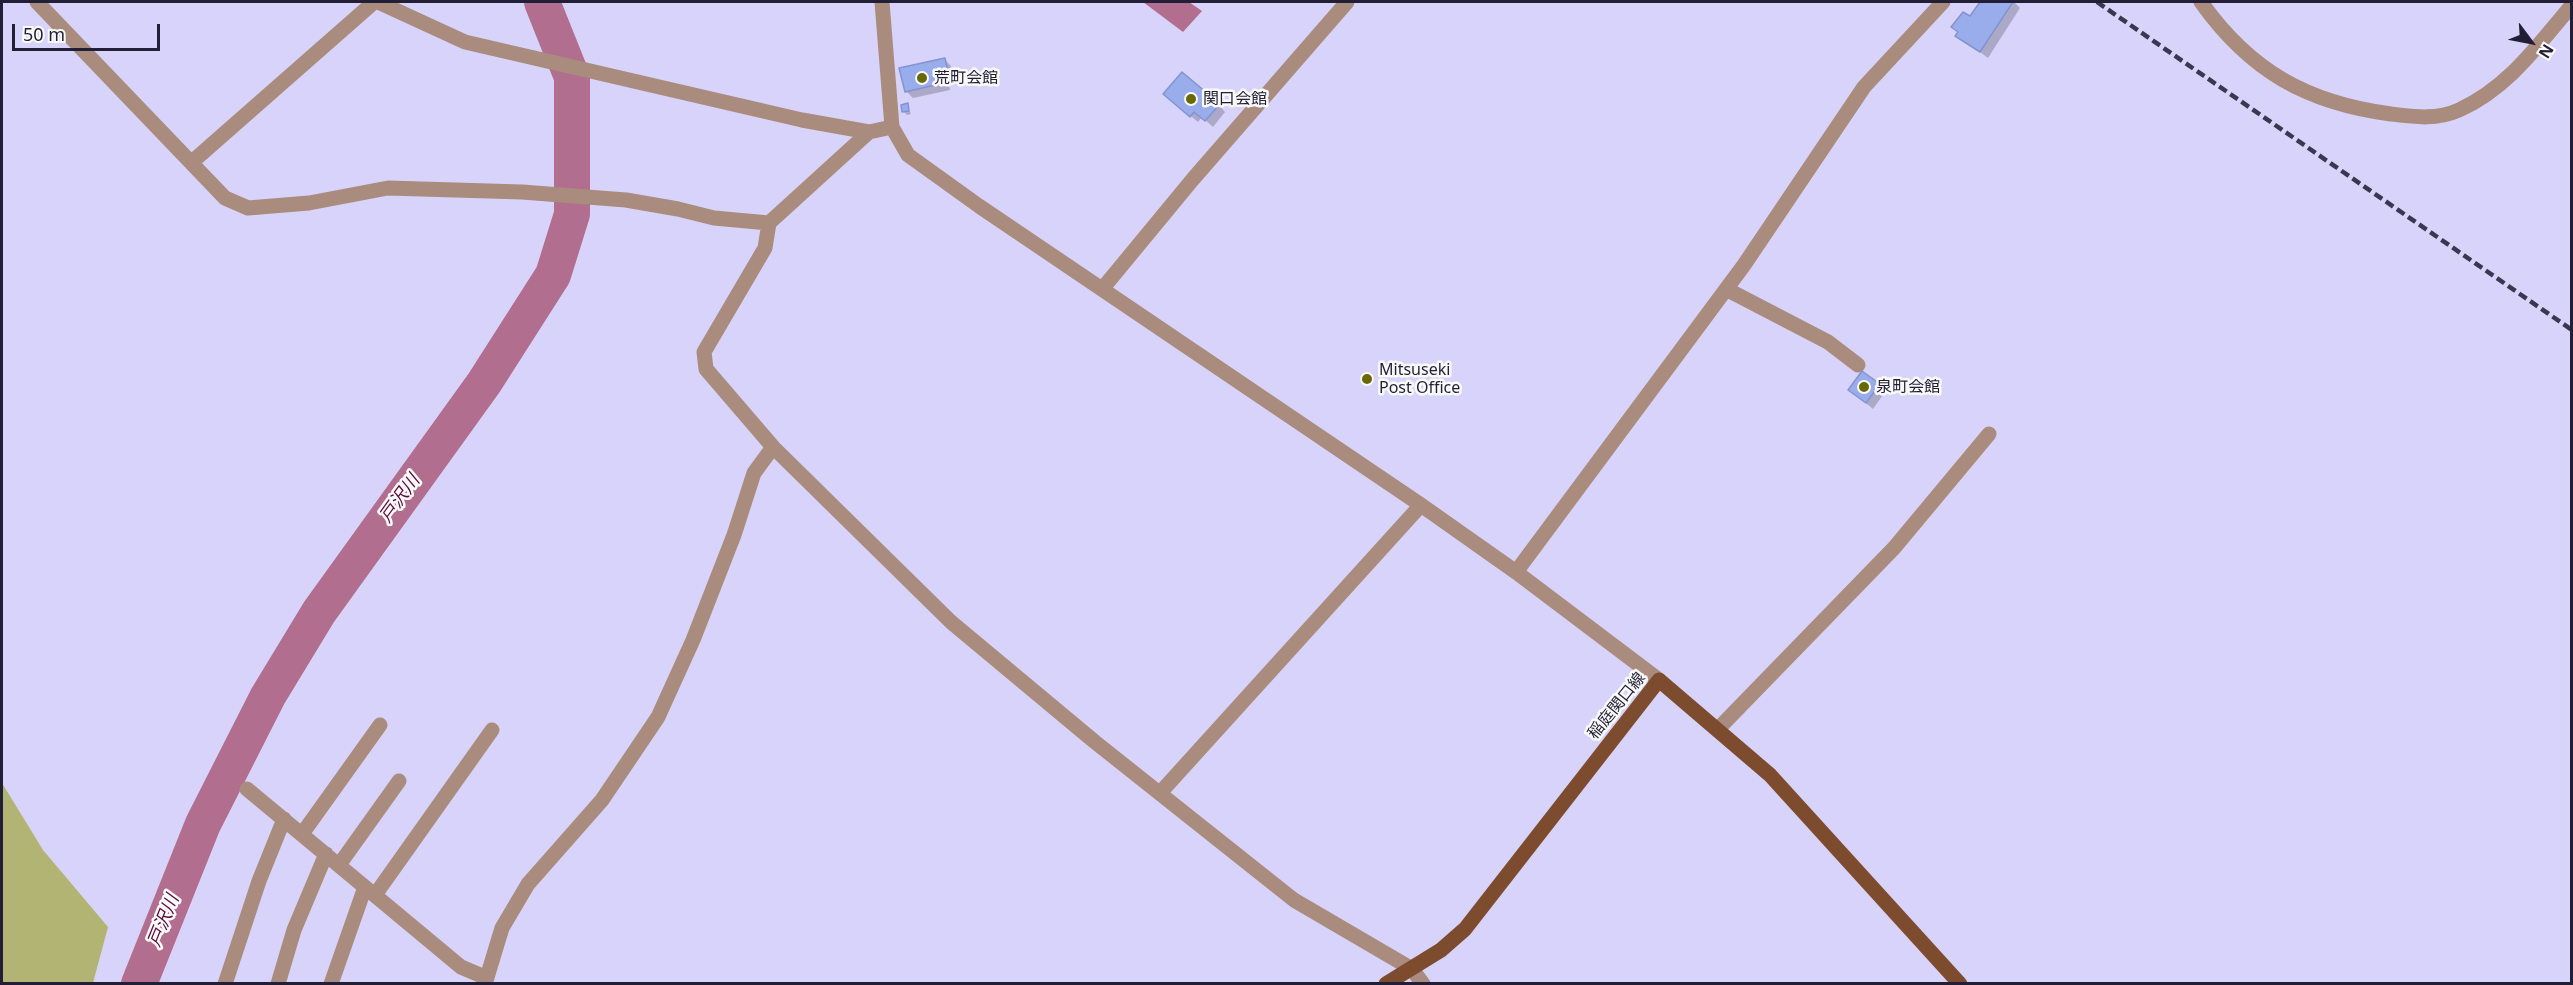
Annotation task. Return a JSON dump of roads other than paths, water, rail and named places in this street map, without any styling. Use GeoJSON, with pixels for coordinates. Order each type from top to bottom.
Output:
{"type":"FeatureCollection","features":[{"type":"Feature","properties":{"kind":"main road","name":"稲庭関口線"},"geometry":{"type":"LineString","coordinates":[[1386,984],[1441,950],[1465,929],[1659,680],[1770,775],[1960,984]]}},
{"type":"Feature","properties":{"kind":"street"},"geometry":{"type":"LineString","coordinates":[[37,2],[225,198],[248,208],[309,203],[388,188],[522,192],[626,200],[678,208],[714,218],[769,223]]}},
{"type":"Feature","properties":{"kind":"street"},"geometry":{"type":"LineString","coordinates":[[192,162],[376,2],[465,42],[513,54],[802,120],[868,132],[892,127]]}},
{"type":"Feature","properties":{"kind":"street"},"geometry":{"type":"LineString","coordinates":[[882,2],[892,127],[908,154],[980,206],[1421,505],[1516,572],[1659,680]]}},
{"type":"Feature","properties":{"kind":"street"},"geometry":{"type":"LineString","coordinates":[[1103,288],[1193,179],[1347,2]]}},
{"type":"Feature","properties":{"kind":"street"},"geometry":{"type":"LineString","coordinates":[[1516,572],[1726,289],[1864,87],[1943,2]]}},
{"type":"Feature","properties":{"kind":"street"},"geometry":{"type":"LineString","coordinates":[[2201,2],[2243,52],[2262,67],[2300,90],[2333,102],[2378,112],[2424,118],[2457,111],[2492,92],[2520,68],[2571,4]]}},
{"type":"Feature","properties":{"kind":"street"},"geometry":{"type":"LineString","coordinates":[[868,132],[769,223],[765,248],[704,352],[706,369],[773,447],[951,622],[1294,900],[1412,969],[1423,984]]}},
{"type":"Feature","properties":{"kind":"street"},"geometry":{"type":"LineString","coordinates":[[1726,289],[1828,342],[1858,365]]}},
{"type":"Feature","properties":{"kind":"street"},"geometry":{"type":"LineString","coordinates":[[1718,729],[1894,548],[1989,434]]}},
{"type":"Feature","properties":{"kind":"street"},"geometry":{"type":"LineString","coordinates":[[248,789],[461,967],[486,981],[502,928],[528,884],[602,800],[658,717],[693,640],[734,535],[754,473],[773,447]]}},
{"type":"Feature","properties":{"kind":"street"},"geometry":{"type":"LineString","coordinates":[[1160,793],[1421,505]]}},
{"type":"Feature","properties":{"kind":"street"},"geometry":{"type":"LineString","coordinates":[[302,834],[380,724]]}},
{"type":"Feature","properties":{"kind":"street"},"geometry":{"type":"LineString","coordinates":[[331,984],[370,891],[492,730]]}},
{"type":"Feature","properties":{"kind":"street"},"geometry":{"type":"LineString","coordinates":[[339,866],[399,781]]}},
{"type":"Feature","properties":{"kind":"street"},"geometry":{"type":"LineString","coordinates":[[225,984],[259,881],[284,819]]}},
{"type":"Feature","properties":{"kind":"street"},"geometry":{"type":"LineString","coordinates":[[278,984],[294,930],[326,854]]}},
{"type":"Feature","properties":{"kind":"waterway","name":"戸沢川"},"geometry":{"type":"LineString","coordinates":[[139,984],[203,824],[268,696],[319,612],[484,383],[553,275],[572,214],[572,77],[542,2]]}},
{"type":"Feature","properties":{"kind":"railway"},"geometry":{"type":"LineString","coordinates":[[2097,2],[2572,330]]}},
{"type":"Feature","properties":{"kind":"place","name":"荒町会館"},"geometry":{"type":"Point","coordinates":[922,78]}},
{"type":"Feature","properties":{"kind":"place","name":"関口会館"},"geometry":{"type":"Point","coordinates":[1191,99]}},
{"type":"Feature","properties":{"kind":"place","name":"Mitsuseki Post Office"},"geometry":{"type":"Point","coordinates":[1367,379]}},
{"type":"Feature","properties":{"kind":"place","name":"泉町会館"},"geometry":{"type":"Point","coordinates":[1864,387]}}]}
